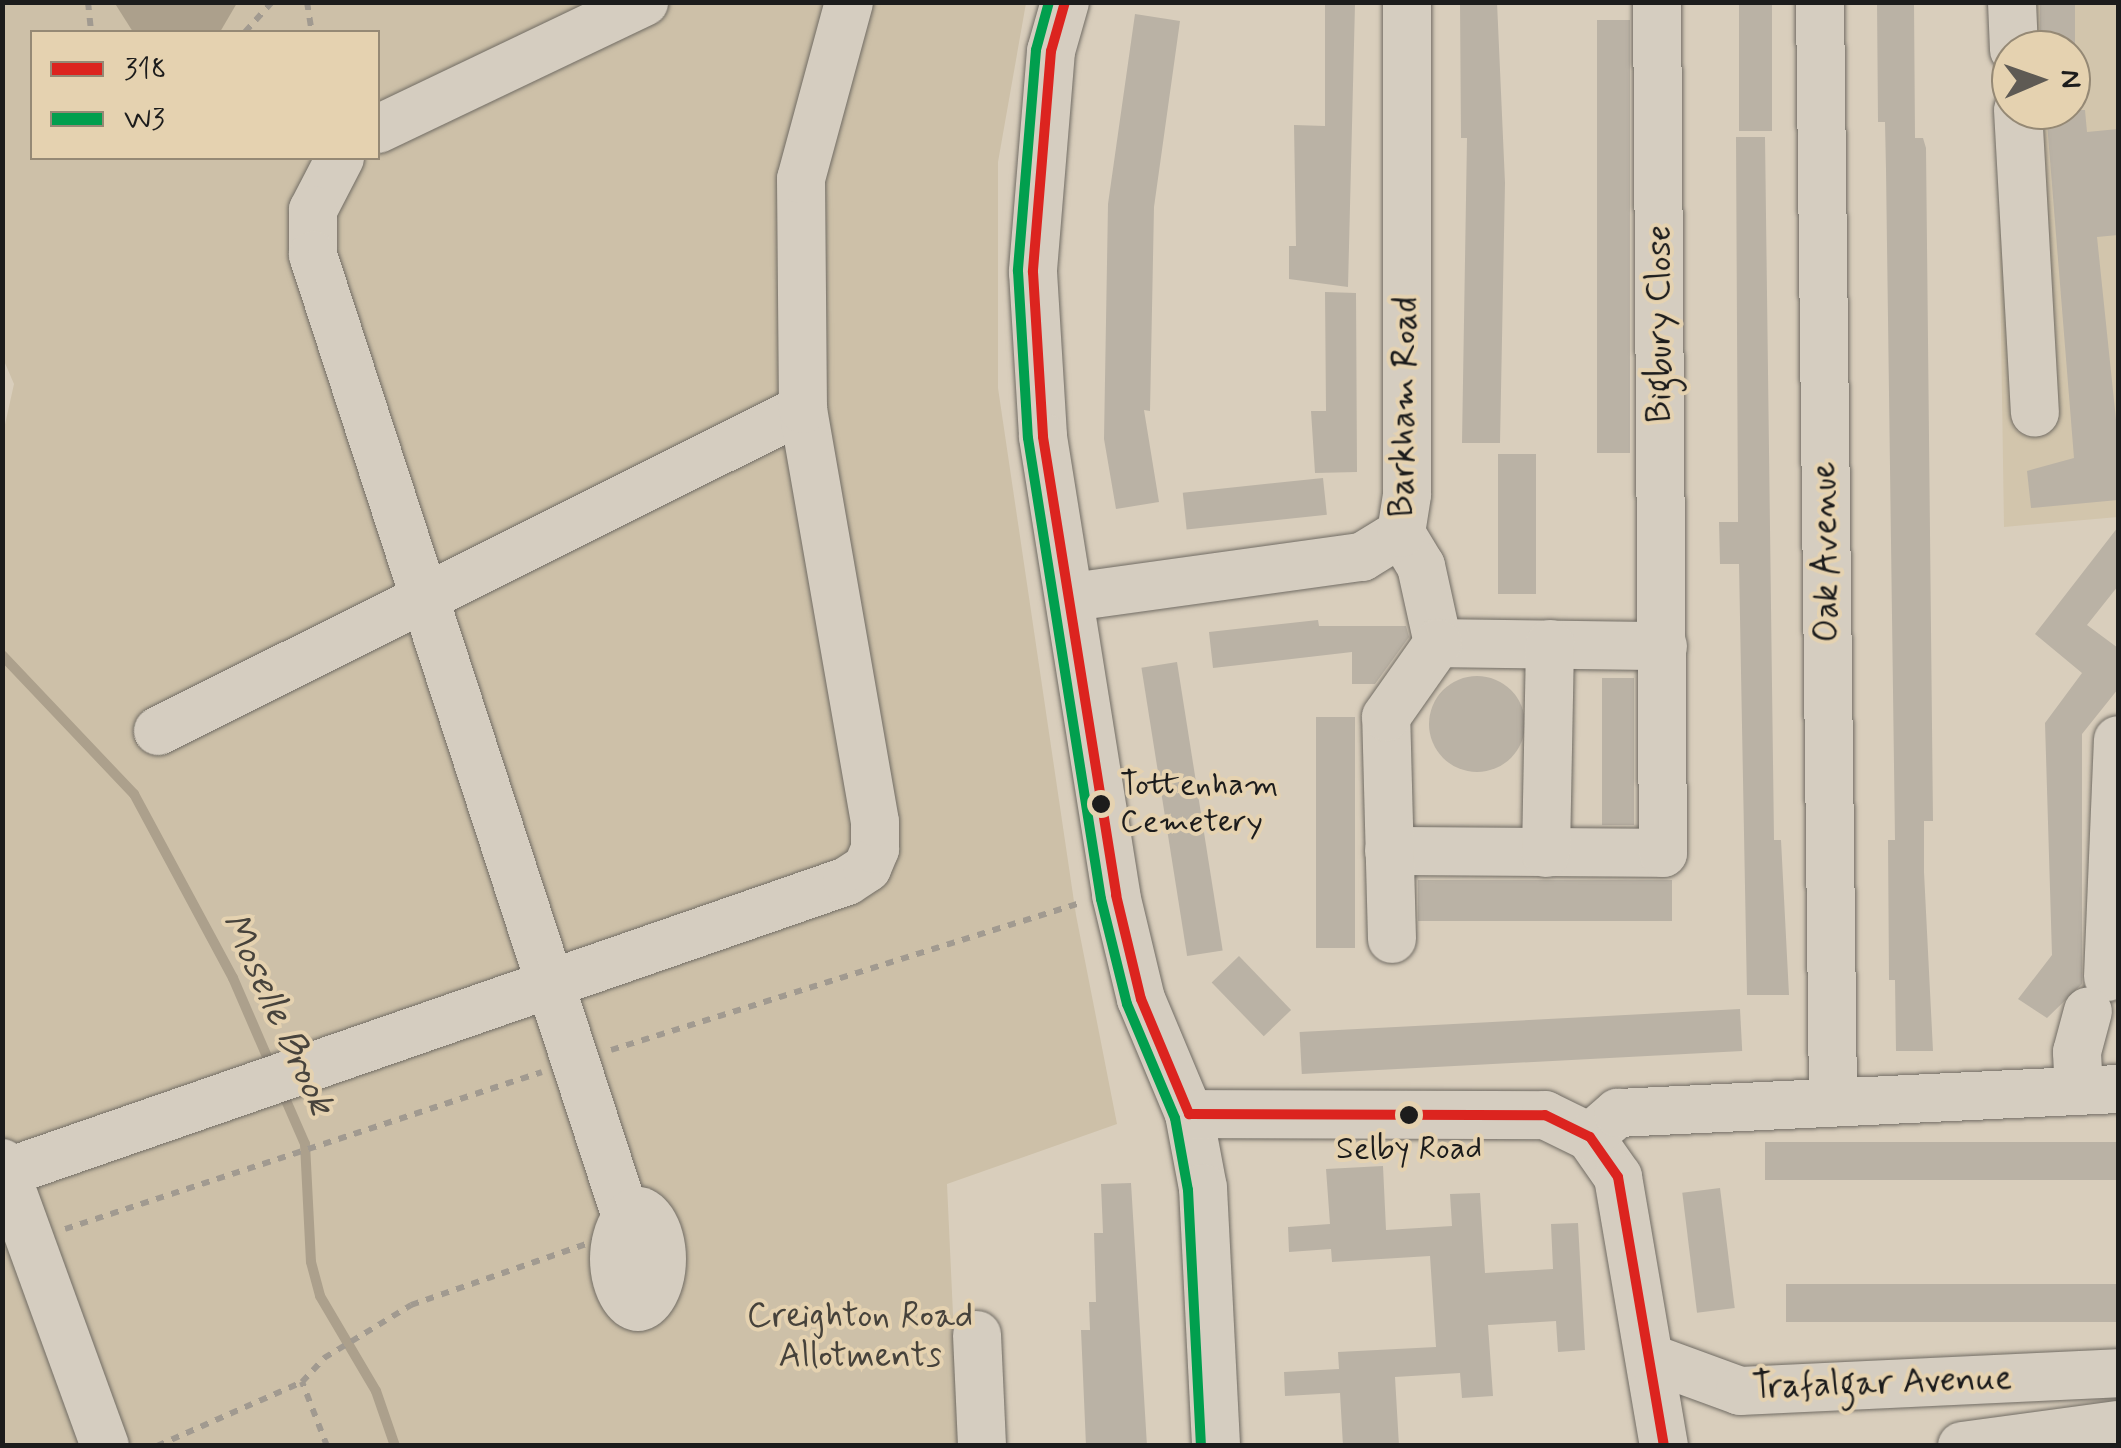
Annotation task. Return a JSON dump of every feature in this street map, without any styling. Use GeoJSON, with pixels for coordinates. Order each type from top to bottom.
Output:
{"type":"FeatureCollection","features":[{"type":"Feature","properties":{"kind":"street"},"geometry":{"type":"LineString","coordinates":[[380,129],[644,2]]}},
{"type":"Feature","properties":{"kind":"street"},"geometry":{"type":"LineString","coordinates":[[106,1446],[4,1170],[239,1096],[847,881],[866,868],[875,848],[804,409],[801,178],[850,2]]}},
{"type":"Feature","properties":{"kind":"street"},"geometry":{"type":"LineString","coordinates":[[1065,2],[1051,51],[1033,272],[1043,436],[1072,597],[1116,895],[1142,999],[1189,1114],[1203,1188],[1216,1446]]}},
{"type":"Feature","properties":{"kind":"street","name":"Barkham Road"},"geometry":{"type":"LineString","coordinates":[[1072,597],[1362,557],[1401,533],[1406,494],[1407,2]]}},
{"type":"Feature","properties":{"kind":"street","name":"Bigbury Close"},"geometry":{"type":"LineString","coordinates":[[1389,850],[1663,853],[1657,2]]}},
{"type":"Feature","properties":{"kind":"street","name":"Oak Avenue"},"geometry":{"type":"LineString","coordinates":[[1820,2],[1832,1101]]}},
{"type":"Feature","properties":{"kind":"street"},"geometry":{"type":"LineString","coordinates":[[2012,2],[2013,30]]}},
{"type":"Feature","properties":{"kind":"street"},"geometry":{"type":"LineString","coordinates":[[2019,130],[2035,413]]}},
{"type":"Feature","properties":{"kind":"street"},"geometry":{"type":"LineString","coordinates":[[339,160],[313,210],[312,255],[579,1061],[619,1223]]}},
{"type":"Feature","properties":{"kind":"street"},"geometry":{"type":"LineString","coordinates":[[158,732],[804,409]]}},
{"type":"Feature","properties":{"kind":"street"},"geometry":{"type":"LineString","coordinates":[[1392,939],[1386,716],[1438,643],[1420,566],[1401,533]]}},
{"type":"Feature","properties":{"kind":"street"},"geometry":{"type":"LineString","coordinates":[[1438,643],[1663,646]]}},
{"type":"Feature","properties":{"kind":"street"},"geometry":{"type":"LineString","coordinates":[[1546,853],[1550,644]]}},
{"type":"Feature","properties":{"kind":"street"},"geometry":{"type":"LineString","coordinates":[[1590,1137],[1618,1113],[2099,1090],[2077,1052],[2098,994],[2118,740]]}},
{"type":"Feature","properties":{"kind":"street"},"geometry":{"type":"LineString","coordinates":[[1189,1114],[1545,1115],[1590,1137],[1618,1177],[1664,1446]]}},
{"type":"Feature","properties":{"kind":"street"},"geometry":{"type":"LineString","coordinates":[[977,1336],[982,1446]]}},
{"type":"Feature","properties":{"kind":"street","name":"Trafalgar Avenue"},"geometry":{"type":"LineString","coordinates":[[1650,1358],[1740,1391],[2118,1373]]}},
{"type":"Feature","properties":{"kind":"street","name":"Trafalgar Avenue"},"geometry":{"type":"LineString","coordinates":[[1962,1446],[2118,1425]]}},
{"type":"Feature","properties":{"kind":"path"},"geometry":{"type":"LineString","coordinates":[[88,2],[91,30]]}},
{"type":"Feature","properties":{"kind":"path"},"geometry":{"type":"LineString","coordinates":[[248,30],[272,2]]}},
{"type":"Feature","properties":{"kind":"path"},"geometry":{"type":"LineString","coordinates":[[307,2],[312,30]]}},
{"type":"Feature","properties":{"kind":"path"},"geometry":{"type":"LineString","coordinates":[[32,1241],[315,1142],[1116,895]]}},
{"type":"Feature","properties":{"kind":"path"},"geometry":{"type":"LineString","coordinates":[[157,1446],[302,1382],[324,1358],[454,1287],[619,1223]]}},
{"type":"Feature","properties":{"kind":"path"},"geometry":{"type":"LineString","coordinates":[[302,1382],[327,1446]]}},
{"type":"Feature","properties":{"kind":"shaded area"},"geometry":{"type":"Polygon","coordinates":[[[114,2],[237,2],[221,30],[132,30],[114,2]]]}},
{"type":"Feature","properties":{"kind":"shaded area"},"geometry":{"type":"Polygon","coordinates":[[[1996,3],[2118,3],[2118,517],[2004,527],[1998,130],[2091,130],[2091,30],[1996,30],[1996,3]]]}},
{"type":"Feature","properties":{"kind":"green space","name":"Tottenham Cemetery"},"geometry":{"type":"Polygon","coordinates":[[[3,3],[1026,3],[998,162],[998,388],[1076,915],[1117,1124],[947,1184],[959,1445],[3,1446],[2,438],[14,384],[2,356],[3,3]]]}},
{"type":"Feature","properties":{"kind":"building"},"geometry":{"type":"Polygon","coordinates":[[[1460,2],[1497,2],[1505,183],[1500,443],[1462,443],[1467,138],[1461,138],[1460,2]]]}},
{"type":"Feature","properties":{"kind":"building"},"geometry":{"type":"Polygon","coordinates":[[[1739,2],[1772,2],[1772,131],[1739,131],[1739,2]]]}},
{"type":"Feature","properties":{"kind":"building"},"geometry":{"type":"Polygon","coordinates":[[[1877,2],[1914,2],[1915,138],[1923,138],[1926,148],[1933,821],[1924,821],[1924,872],[1933,1051],[1896,1051],[1895,980],[1889,980],[1888,840],[1895,840],[1885,122],[1878,122],[1877,2]]]}},
{"type":"Feature","properties":{"kind":"building"},"geometry":{"type":"Polygon","coordinates":[[[2040,2],[2075,2],[2075,30],[2040,30],[2040,2]]]}},
{"type":"Feature","properties":{"kind":"building"},"geometry":{"type":"Polygon","coordinates":[[[1325,4],[1355,4],[1348,287],[1289,279],[1289,246],[1296,246],[1294,125],[1325,126],[1325,4]]]}},
{"type":"Feature","properties":{"kind":"building"},"geometry":{"type":"Polygon","coordinates":[[[1135,14],[1180,21],[1154,207],[1150,411],[1144,410],[1159,502],[1116,509],[1104,439],[1108,204],[1135,14]]]}},
{"type":"Feature","properties":{"kind":"building"},"geometry":{"type":"Polygon","coordinates":[[[1597,20],[1630,20],[1630,453],[1597,453],[1597,20]]]}},
{"type":"Feature","properties":{"kind":"building"},"geometry":{"type":"Polygon","coordinates":[[[2118,129],[2118,235],[2097,237],[2118,439],[2118,500],[2031,508],[2027,471],[2074,458],[2048,130],[2118,129]]]}},
{"type":"Feature","properties":{"kind":"building"},"geometry":{"type":"Polygon","coordinates":[[[1736,137],[1765,137],[1774,840],[1781,840],[1789,995],[1747,995],[1739,564],[1720,564],[1719,522],[1738,522],[1736,137]]]}},
{"type":"Feature","properties":{"kind":"building"},"geometry":{"type":"Polygon","coordinates":[[[1325,292],[1356,293],[1357,472],[1315,473],[1311,411],[1326,411],[1325,292]]]}},
{"type":"Feature","properties":{"kind":"building"},"geometry":{"type":"Polygon","coordinates":[[[1498,454],[1536,454],[1536,594],[1498,594],[1498,454]]]}},
{"type":"Feature","properties":{"kind":"building"},"geometry":{"type":"Polygon","coordinates":[[[1323,478],[1327,515],[1187,530],[1183,493],[1323,478]]]}},
{"type":"Feature","properties":{"kind":"building"},"geometry":{"type":"Polygon","coordinates":[[[2118,527],[2118,586],[2087,625],[2118,648],[2118,689],[2082,734],[2082,984],[2047,1018],[2018,999],[2052,955],[2045,723],[2082,673],[2035,634],[2118,527]]]}},
{"type":"Feature","properties":{"kind":"building"},"geometry":{"type":"Polygon","coordinates":[[[1318,620],[1319,626],[1406,626],[1409,637],[1375,684],[1352,684],[1352,652],[1213,668],[1209,632],[1318,620]]]}},
{"type":"Feature","properties":{"kind":"building"},"geometry":{"type":"Polygon","coordinates":[[[1177,662],[1223,950],[1187,956],[1141,668],[1177,662]]]}},
{"type":"Feature","properties":{"kind":"building"},"geometry":{"type":"Polygon","coordinates":[[[1477,676],[1495,680],[1511,690],[1521,706],[1525,724],[1521,742],[1511,758],[1495,768],[1477,772],[1459,768],[1443,758],[1433,742],[1429,724],[1433,706],[1443,690],[1459,680],[1477,676]]]}},
{"type":"Feature","properties":{"kind":"building"},"geometry":{"type":"Polygon","coordinates":[[[1602,678],[1634,678],[1634,825],[1602,825],[1602,678]]]}},
{"type":"Feature","properties":{"kind":"building"},"geometry":{"type":"Polygon","coordinates":[[[1316,717],[1355,717],[1355,948],[1316,948],[1316,717]]]}},
{"type":"Feature","properties":{"kind":"building"},"geometry":{"type":"Polygon","coordinates":[[[1418,880],[1672,880],[1672,921],[1418,921],[1418,880]]]}},
{"type":"Feature","properties":{"kind":"building"},"geometry":{"type":"Polygon","coordinates":[[[1239,956],[1291,1010],[1264,1036],[1212,982],[1239,956]]]}},
{"type":"Feature","properties":{"kind":"building"},"geometry":{"type":"Polygon","coordinates":[[[1740,1009],[1742,1051],[1302,1074],[1300,1032],[1740,1009]]]}},
{"type":"Feature","properties":{"kind":"building"},"geometry":{"type":"Polygon","coordinates":[[[1765,1142],[2118,1142],[2118,1180],[1765,1180],[1765,1142]]]}},
{"type":"Feature","properties":{"kind":"building"},"geometry":{"type":"Polygon","coordinates":[[[1383,1166],[1386,1230],[1452,1226],[1450,1194],[1480,1193],[1485,1273],[1553,1269],[1551,1224],[1578,1223],[1585,1350],[1558,1352],[1556,1321],[1488,1325],[1493,1396],[1462,1398],[1460,1373],[1395,1377],[1399,1446],[1343,1446],[1340,1393],[1285,1396],[1284,1372],[1339,1369],[1338,1352],[1436,1347],[1430,1256],[1332,1262],[1331,1249],[1289,1252],[1288,1227],[1330,1224],[1326,1169],[1383,1166]]]}},
{"type":"Feature","properties":{"kind":"building"},"geometry":{"type":"Polygon","coordinates":[[[1131,1183],[1147,1446],[1086,1446],[1081,1330],[1090,1330],[1089,1302],[1096,1302],[1094,1233],[1103,1233],[1101,1184],[1131,1183]]]}},
{"type":"Feature","properties":{"kind":"building"},"geometry":{"type":"Polygon","coordinates":[[[1720,1188],[1735,1308],[1697,1313],[1682,1193],[1720,1188]]]}},
{"type":"Feature","properties":{"kind":"building"},"geometry":{"type":"Polygon","coordinates":[[[1786,1284],[2118,1284],[2118,1322],[1786,1322],[1786,1284]]]}},
{"type":"Feature","properties":{"kind":"waterway","name":"Moselle Brook"},"geometry":{"type":"LineString","coordinates":[[2,655],[134,794],[233,978],[272,1068]]}},
{"type":"Feature","properties":{"kind":"waterway","name":"Moselle Brook"},"geometry":{"type":"LineString","coordinates":[[281,1089],[305,1144],[311,1262],[320,1296],[376,1391],[395,1446]]}},
{"type":"Feature","properties":{"kind":"transit line","name":"W3"},"geometry":{"type":"LineString","coordinates":[[1049,2],[1036,50],[1018,271],[1028,438],[1101,899],[1127,1004],[1175,1118],[1188,1190],[1201,1446]]}},
{"type":"Feature","properties":{"kind":"transit line","name":"318"},"geometry":{"type":"LineString","coordinates":[[1065,2],[1051,51],[1033,272],[1043,437],[1116,895],[1141,999],[1189,1114]]}},
{"type":"Feature","properties":{"kind":"transit line","name":"318"},"geometry":{"type":"LineString","coordinates":[[1189,1114],[1545,1115],[1590,1137],[1618,1177],[1664,1446]]}},
{"type":"Feature","properties":{"kind":"place","name":"Tottenham Cemetery"},"geometry":{"type":"Point","coordinates":[1101,804]}},
{"type":"Feature","properties":{"kind":"place","name":"Selby Road"},"geometry":{"type":"Point","coordinates":[1409,1115]}},
{"type":"Feature","properties":{"kind":"park label","name":"Creighton Road Allotments"},"geometry":{"type":"Point","coordinates":[860,1336]}}]}
